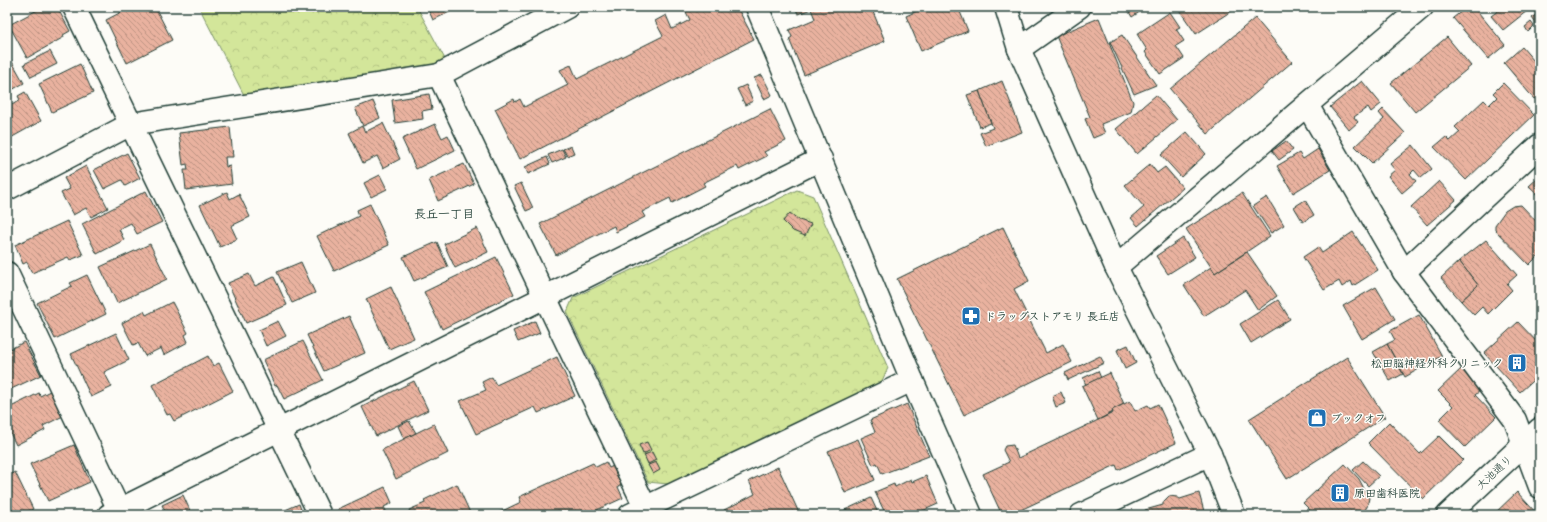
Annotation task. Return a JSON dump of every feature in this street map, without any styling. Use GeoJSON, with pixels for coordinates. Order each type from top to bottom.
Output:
{"type":"FeatureCollection","features":[{"type":"Feature","properties":{"kind":"street"},"geometry":{"type":"LineString","coordinates":[[74,7],[320,515]]}},
{"type":"Feature","properties":{"kind":"street"},"geometry":{"type":"LineString","coordinates":[[757,7],[912,380],[970,515]]}},
{"type":"Feature","properties":{"kind":"street"},"geometry":{"type":"LineString","coordinates":[[1006,7],[1019,49],[1116,268],[1210,454],[1234,515]]}},
{"type":"Feature","properties":{"kind":"street"},"geometry":{"type":"LineString","coordinates":[[1019,49],[1079,7]]}},
{"type":"Feature","properties":{"kind":"street"},"geometry":{"type":"LineString","coordinates":[[1116,268],[1422,7]]}},
{"type":"Feature","properties":{"kind":"street"},"geometry":{"type":"LineString","coordinates":[[7,189],[131,124],[439,75],[563,8]]}},
{"type":"Feature","properties":{"kind":"street"},"geometry":{"type":"LineString","coordinates":[[439,75],[545,298],[641,512],[912,380]]}},
{"type":"Feature","properties":{"kind":"street"},"geometry":{"type":"LineString","coordinates":[[1307,105],[1404,272],[1515,420],[1540,487]]}},
{"type":"Feature","properties":{"kind":"street"},"geometry":{"type":"LineString","coordinates":[[1404,272],[1540,145]]}},
{"type":"Feature","properties":{"kind":"street"},"geometry":{"type":"LineString","coordinates":[[7,273],[114,512],[821,159]]}},
{"type":"Feature","properties":{"kind":"street","name":"大池通り"},"geometry":{"type":"LineString","coordinates":[[1448,515],[1540,429]]}},
{"type":"Feature","properties":{"kind":"street"},"geometry":{"type":"LineString","coordinates":[[1081,515],[1210,454]]}},
{"type":"Feature","properties":{"kind":"green space"},"geometry":{"type":"Polygon","coordinates":[[[199,7],[417,7],[446,61],[433,73],[245,97],[199,7]]]}},
{"type":"Feature","properties":{"kind":"green space"},"geometry":{"type":"Polygon","coordinates":[[[797,190],[813,196],[888,368],[879,387],[668,484],[648,482],[567,312],[573,298],[797,190]]]}},
{"type":"Feature","properties":{"kind":"building"},"geometry":{"type":"Polygon","coordinates":[[[43,7],[57,7],[70,31],[63,35],[64,37],[27,58],[9,25],[43,7]]]}},
{"type":"Feature","properties":{"kind":"building"},"geometry":{"type":"Polygon","coordinates":[[[131,7],[155,7],[172,40],[127,63],[106,20],[131,7]]]}},
{"type":"Feature","properties":{"kind":"building"},"geometry":{"type":"Polygon","coordinates":[[[427,7],[460,7],[433,20],[427,7]]]}},
{"type":"Feature","properties":{"kind":"building"},"geometry":{"type":"Polygon","coordinates":[[[690,7],[737,7],[754,39],[520,159],[495,109],[514,99],[515,102],[520,99],[524,107],[568,85],[560,70],[571,65],[577,79],[663,36],[655,21],[666,15],[672,29],[690,20],[685,10],[690,7]]]}},
{"type":"Feature","properties":{"kind":"building"},"geometry":{"type":"Polygon","coordinates":[[[795,7],[871,7],[885,41],[804,75],[789,39],[792,37],[789,30],[815,19],[811,9],[798,14],[795,7]]]}},
{"type":"Feature","properties":{"kind":"building"},"geometry":{"type":"Polygon","coordinates":[[[926,7],[958,7],[968,31],[921,51],[906,16],[926,7]]]}},
{"type":"Feature","properties":{"kind":"building"},"geometry":{"type":"Polygon","coordinates":[[[1126,7],[1147,7],[1132,17],[1126,7]]]}},
{"type":"Feature","properties":{"kind":"building"},"geometry":{"type":"Polygon","coordinates":[[[1177,7],[1231,7],[1233,10],[1196,34],[1177,7]]]}},
{"type":"Feature","properties":{"kind":"building"},"geometry":{"type":"Polygon","coordinates":[[[1467,7],[1474,7],[1505,45],[1488,59],[1453,18],[1467,7]]]}},
{"type":"Feature","properties":{"kind":"building"},"geometry":{"type":"Polygon","coordinates":[[[1503,7],[1532,7],[1503,30],[1491,16],[1503,7]]]}},
{"type":"Feature","properties":{"kind":"building"},"geometry":{"type":"Polygon","coordinates":[[[1540,11],[1540,24],[1538,26],[1532,18],[1540,11]]]}},
{"type":"Feature","properties":{"kind":"building"},"geometry":{"type":"Polygon","coordinates":[[[1170,12],[1180,27],[1176,29],[1184,41],[1176,46],[1184,58],[1160,74],[1145,52],[1147,50],[1137,34],[1170,12]]]}},
{"type":"Feature","properties":{"kind":"building"},"geometry":{"type":"Polygon","coordinates":[[[1099,18],[1133,102],[1131,112],[1101,124],[1105,133],[1093,138],[1085,119],[1090,117],[1056,36],[1099,18]]]}},
{"type":"Feature","properties":{"kind":"building"},"geometry":{"type":"Polygon","coordinates":[[[1255,18],[1292,62],[1208,134],[1170,89],[1255,18]]]}},
{"type":"Feature","properties":{"kind":"building"},"geometry":{"type":"Polygon","coordinates":[[[1531,22],[1534,26],[1528,32],[1525,27],[1531,22]]]}},
{"type":"Feature","properties":{"kind":"building"},"geometry":{"type":"Polygon","coordinates":[[[1122,35],[1156,85],[1134,94],[1110,42],[1122,35]]]}},
{"type":"Feature","properties":{"kind":"building"},"geometry":{"type":"Polygon","coordinates":[[[1447,37],[1471,66],[1415,112],[1391,83],[1447,37]]]}},
{"type":"Feature","properties":{"kind":"building"},"geometry":{"type":"Polygon","coordinates":[[[1540,40],[1540,48],[1536,43],[1540,40]]]}},
{"type":"Feature","properties":{"kind":"building"},"geometry":{"type":"Polygon","coordinates":[[[1522,47],[1540,68],[1540,95],[1534,99],[1504,63],[1522,47]]]}},
{"type":"Feature","properties":{"kind":"building"},"geometry":{"type":"Polygon","coordinates":[[[50,51],[57,64],[31,77],[24,64],[50,51]]]}},
{"type":"Feature","properties":{"kind":"building"},"geometry":{"type":"Polygon","coordinates":[[[10,58],[24,83],[10,91],[7,87],[7,59],[10,58]]]}},
{"type":"Feature","properties":{"kind":"building"},"geometry":{"type":"Polygon","coordinates":[[[80,64],[93,93],[52,112],[39,84],[80,64]]]}},
{"type":"Feature","properties":{"kind":"building"},"geometry":{"type":"Polygon","coordinates":[[[762,75],[772,95],[764,99],[754,78],[762,75]]]}},
{"type":"Feature","properties":{"kind":"building"},"geometry":{"type":"Polygon","coordinates":[[[1002,81],[1022,132],[986,146],[980,133],[993,128],[979,91],[1002,81]]]}},
{"type":"Feature","properties":{"kind":"building"},"geometry":{"type":"Polygon","coordinates":[[[1362,81],[1381,104],[1371,112],[1368,107],[1354,117],[1358,122],[1349,130],[1330,107],[1362,81]]]}},
{"type":"Feature","properties":{"kind":"building"},"geometry":{"type":"Polygon","coordinates":[[[1503,83],[1534,115],[1466,180],[1434,147],[1446,137],[1450,141],[1460,132],[1455,127],[1484,100],[1489,105],[1497,97],[1493,93],[1503,83]]]}},
{"type":"Feature","properties":{"kind":"building"},"geometry":{"type":"Polygon","coordinates":[[[746,85],[753,101],[745,105],[737,89],[746,85]]]}},
{"type":"Feature","properties":{"kind":"building"},"geometry":{"type":"Polygon","coordinates":[[[979,91],[991,123],[980,127],[967,95],[979,91]]]}},
{"type":"Feature","properties":{"kind":"building"},"geometry":{"type":"Polygon","coordinates":[[[25,92],[41,121],[7,140],[7,108],[20,100],[18,96],[25,92]]]}},
{"type":"Feature","properties":{"kind":"building"},"geometry":{"type":"Polygon","coordinates":[[[429,94],[432,109],[422,111],[423,119],[395,123],[392,100],[429,94]]]}},
{"type":"Feature","properties":{"kind":"building"},"geometry":{"type":"Polygon","coordinates":[[[1156,95],[1177,120],[1137,154],[1116,129],[1156,95]]]}},
{"type":"Feature","properties":{"kind":"building"},"geometry":{"type":"Polygon","coordinates":[[[373,101],[380,118],[363,126],[355,108],[373,101]]]}},
{"type":"Feature","properties":{"kind":"building"},"geometry":{"type":"Polygon","coordinates":[[[770,109],[786,141],[764,152],[767,156],[739,170],[737,166],[703,183],[705,186],[672,203],[670,198],[642,212],[645,217],[616,232],[614,226],[556,255],[540,224],[770,109]]]}},
{"type":"Feature","properties":{"kind":"building"},"geometry":{"type":"Polygon","coordinates":[[[1383,109],[1405,133],[1372,163],[1355,146],[1384,119],[1379,113],[1383,109]]]}},
{"type":"Feature","properties":{"kind":"building"},"geometry":{"type":"Polygon","coordinates":[[[383,123],[400,159],[383,168],[377,156],[363,163],[349,133],[362,126],[365,132],[383,123]]]}},
{"type":"Feature","properties":{"kind":"building"},"geometry":{"type":"Polygon","coordinates":[[[435,124],[442,138],[448,135],[455,150],[416,169],[402,139],[435,124]]]}},
{"type":"Feature","properties":{"kind":"building"},"geometry":{"type":"Polygon","coordinates":[[[230,127],[233,157],[225,157],[226,167],[230,166],[232,184],[186,190],[184,170],[188,170],[187,164],[183,165],[179,133],[230,127]]]}},
{"type":"Feature","properties":{"kind":"building"},"geometry":{"type":"Polygon","coordinates":[[[1187,132],[1206,154],[1181,177],[1161,155],[1187,132]]]}},
{"type":"Feature","properties":{"kind":"building"},"geometry":{"type":"Polygon","coordinates":[[[1286,141],[1293,150],[1279,160],[1272,151],[1286,141]]]}},
{"type":"Feature","properties":{"kind":"building"},"geometry":{"type":"Polygon","coordinates":[[[1413,145],[1432,169],[1421,178],[1414,170],[1410,174],[1416,181],[1402,193],[1388,176],[1395,170],[1390,164],[1413,145]]]}},
{"type":"Feature","properties":{"kind":"building"},"geometry":{"type":"Polygon","coordinates":[[[571,146],[574,153],[567,156],[563,149],[571,146]]]}},
{"type":"Feature","properties":{"kind":"building"},"geometry":{"type":"Polygon","coordinates":[[[562,149],[566,157],[552,163],[548,155],[562,149]]]}},
{"type":"Feature","properties":{"kind":"building"},"geometry":{"type":"Polygon","coordinates":[[[1318,149],[1330,170],[1293,193],[1277,166],[1299,153],[1303,159],[1318,149]]]}},
{"type":"Feature","properties":{"kind":"building"},"geometry":{"type":"Polygon","coordinates":[[[127,153],[140,178],[125,186],[122,180],[104,189],[94,170],[127,153]]]}},
{"type":"Feature","properties":{"kind":"building"},"geometry":{"type":"Polygon","coordinates":[[[547,157],[550,164],[528,174],[525,167],[547,157]]]}},
{"type":"Feature","properties":{"kind":"building"},"geometry":{"type":"Polygon","coordinates":[[[464,164],[474,184],[438,201],[429,180],[464,164]]]}},
{"type":"Feature","properties":{"kind":"building"},"geometry":{"type":"Polygon","coordinates":[[[1150,164],[1157,173],[1165,167],[1183,188],[1138,226],[1131,218],[1144,207],[1125,185],[1150,164]]]}},
{"type":"Feature","properties":{"kind":"building"},"geometry":{"type":"Polygon","coordinates":[[[86,166],[108,208],[91,217],[86,208],[73,215],[61,193],[70,189],[64,178],[86,166]]]}},
{"type":"Feature","properties":{"kind":"building"},"geometry":{"type":"Polygon","coordinates":[[[380,175],[387,189],[371,197],[364,183],[380,175]]]}},
{"type":"Feature","properties":{"kind":"building"},"geometry":{"type":"Polygon","coordinates":[[[1540,176],[1540,198],[1529,186],[1540,176]]]}},
{"type":"Feature","properties":{"kind":"building"},"geometry":{"type":"Polygon","coordinates":[[[1439,181],[1456,200],[1427,225],[1411,207],[1439,181]]]}},
{"type":"Feature","properties":{"kind":"building"},"geometry":{"type":"Polygon","coordinates":[[[521,183],[533,208],[526,211],[514,186],[521,183]]]}},
{"type":"Feature","properties":{"kind":"building"},"geometry":{"type":"Polygon","coordinates":[[[146,191],[162,222],[137,234],[131,223],[119,229],[124,240],[97,254],[82,224],[146,191]]]}},
{"type":"Feature","properties":{"kind":"building"},"geometry":{"type":"Polygon","coordinates":[[[227,192],[230,199],[239,194],[250,217],[231,226],[237,239],[220,247],[200,205],[227,192]]]}},
{"type":"Feature","properties":{"kind":"building"},"geometry":{"type":"Polygon","coordinates":[[[1242,193],[1270,236],[1215,273],[1186,229],[1242,193]]]}},
{"type":"Feature","properties":{"kind":"building"},"geometry":{"type":"Polygon","coordinates":[[[1267,197],[1284,225],[1271,233],[1253,206],[1267,197]]]}},
{"type":"Feature","properties":{"kind":"building"},"geometry":{"type":"Polygon","coordinates":[[[1305,200],[1314,215],[1303,222],[1294,207],[1305,200]]]}},
{"type":"Feature","properties":{"kind":"building"},"geometry":{"type":"Polygon","coordinates":[[[370,204],[389,245],[334,271],[317,236],[359,216],[357,210],[370,204]]]}},
{"type":"Feature","properties":{"kind":"building"},"geometry":{"type":"Polygon","coordinates":[[[1521,205],[1540,225],[1540,254],[1529,265],[1495,230],[1495,225],[1505,211],[1513,206],[1521,205]]]}},
{"type":"Feature","properties":{"kind":"building"},"geometry":{"type":"Polygon","coordinates":[[[790,213],[799,220],[811,224],[805,236],[793,231],[783,221],[790,213]]]}},
{"type":"Feature","properties":{"kind":"building"},"geometry":{"type":"Polygon","coordinates":[[[67,221],[83,255],[70,260],[68,257],[32,273],[27,262],[23,264],[15,245],[67,221]]]}},
{"type":"Feature","properties":{"kind":"building","name":"ドラッグストアモリ 長丘店"},"geometry":{"type":"Polygon","coordinates":[[[1003,227],[1029,281],[1014,289],[1046,353],[1063,344],[1072,362],[964,415],[897,279],[1003,227]]]}},
{"type":"Feature","properties":{"kind":"building"},"geometry":{"type":"Polygon","coordinates":[[[477,228],[488,252],[455,268],[444,244],[477,228]]]}},
{"type":"Feature","properties":{"kind":"building"},"geometry":{"type":"Polygon","coordinates":[[[1353,232],[1378,270],[1353,286],[1351,281],[1342,287],[1339,281],[1324,290],[1303,257],[1318,247],[1322,253],[1353,232]]]}},
{"type":"Feature","properties":{"kind":"building"},"geometry":{"type":"Polygon","coordinates":[[[1183,238],[1195,257],[1168,274],[1156,256],[1183,238]]]}},
{"type":"Feature","properties":{"kind":"building"},"geometry":{"type":"Polygon","coordinates":[[[1486,240],[1517,275],[1507,284],[1512,290],[1488,314],[1482,307],[1474,315],[1461,301],[1478,285],[1459,261],[1486,240]]]}},
{"type":"Feature","properties":{"kind":"building"},"geometry":{"type":"Polygon","coordinates":[[[437,242],[448,267],[414,281],[403,257],[437,242]]]}},
{"type":"Feature","properties":{"kind":"building"},"geometry":{"type":"Polygon","coordinates":[[[150,244],[167,279],[117,303],[100,267],[150,244]]]}},
{"type":"Feature","properties":{"kind":"building"},"geometry":{"type":"Polygon","coordinates":[[[1247,252],[1277,296],[1258,310],[1245,290],[1204,316],[1184,285],[1211,267],[1215,273],[1247,252]]]}},
{"type":"Feature","properties":{"kind":"building"},"geometry":{"type":"Polygon","coordinates":[[[496,257],[514,294],[442,329],[424,292],[496,257]]]}},
{"type":"Feature","properties":{"kind":"building"},"geometry":{"type":"Polygon","coordinates":[[[1459,261],[1478,285],[1461,301],[1441,278],[1459,261]]]}},
{"type":"Feature","properties":{"kind":"building"},"geometry":{"type":"Polygon","coordinates":[[[301,262],[315,293],[292,303],[277,272],[301,262]]]}},
{"type":"Feature","properties":{"kind":"building"},"geometry":{"type":"Polygon","coordinates":[[[249,274],[255,286],[274,277],[287,305],[246,323],[228,283],[249,274]]]}},
{"type":"Feature","properties":{"kind":"building"},"geometry":{"type":"Polygon","coordinates":[[[87,275],[106,314],[55,339],[37,303],[72,286],[70,283],[87,275]]]}},
{"type":"Feature","properties":{"kind":"building"},"geometry":{"type":"Polygon","coordinates":[[[391,287],[414,338],[389,349],[366,299],[391,287]]]}},
{"type":"Feature","properties":{"kind":"building"},"geometry":{"type":"Polygon","coordinates":[[[1376,287],[1395,319],[1362,339],[1343,306],[1376,287]]]}},
{"type":"Feature","properties":{"kind":"building"},"geometry":{"type":"Polygon","coordinates":[[[1278,300],[1290,319],[1251,343],[1240,324],[1278,300]]]}},
{"type":"Feature","properties":{"kind":"building"},"geometry":{"type":"Polygon","coordinates":[[[172,302],[188,333],[185,335],[188,342],[164,355],[161,348],[145,356],[138,343],[133,345],[122,323],[144,311],[146,315],[172,302]]]}},
{"type":"Feature","properties":{"kind":"building"},"geometry":{"type":"Polygon","coordinates":[[[1419,315],[1442,356],[1405,377],[1387,344],[1395,340],[1390,331],[1419,315]]]}},
{"type":"Feature","properties":{"kind":"building"},"geometry":{"type":"Polygon","coordinates":[[[349,316],[365,353],[324,371],[307,335],[349,316]]]}},
{"type":"Feature","properties":{"kind":"building"},"geometry":{"type":"Polygon","coordinates":[[[278,321],[286,336],[266,346],[259,330],[278,321]]]}},
{"type":"Feature","properties":{"kind":"building"},"geometry":{"type":"Polygon","coordinates":[[[535,321],[540,333],[518,342],[513,331],[535,321]]]}},
{"type":"Feature","properties":{"kind":"building","name":"松田脳神経外科クリニック"},"geometry":{"type":"Polygon","coordinates":[[[1518,322],[1540,345],[1540,374],[1520,392],[1484,353],[1518,322]]]}},
{"type":"Feature","properties":{"kind":"building"},"geometry":{"type":"Polygon","coordinates":[[[116,333],[129,360],[104,372],[112,387],[91,397],[71,354],[116,333]]]}},
{"type":"Feature","properties":{"kind":"building"},"geometry":{"type":"Polygon","coordinates":[[[303,341],[323,380],[284,399],[277,385],[275,386],[263,360],[303,341]]]}},
{"type":"Feature","properties":{"kind":"building"},"geometry":{"type":"Polygon","coordinates":[[[24,342],[41,375],[7,391],[7,343],[10,349],[24,342]]]}},
{"type":"Feature","properties":{"kind":"building"},"geometry":{"type":"Polygon","coordinates":[[[1387,344],[1403,374],[1390,381],[1373,352],[1387,344]]]}},
{"type":"Feature","properties":{"kind":"building"},"geometry":{"type":"Polygon","coordinates":[[[1128,345],[1136,363],[1125,369],[1117,350],[1128,345]]]}},
{"type":"Feature","properties":{"kind":"building"},"geometry":{"type":"Polygon","coordinates":[[[208,356],[213,366],[219,363],[233,391],[174,421],[170,414],[167,415],[152,385],[208,356]]]}},
{"type":"Feature","properties":{"kind":"building"},"geometry":{"type":"Polygon","coordinates":[[[1100,356],[1104,363],[1068,380],[1065,373],[1100,356]]]}},
{"type":"Feature","properties":{"kind":"building"},"geometry":{"type":"Polygon","coordinates":[[[557,357],[575,396],[538,413],[535,407],[476,434],[460,401],[486,390],[482,382],[492,377],[496,385],[557,357]]]}},
{"type":"Feature","properties":{"kind":"building","name":"ブックオフ"},"geometry":{"type":"Polygon","coordinates":[[[1347,357],[1385,417],[1287,479],[1249,419],[1347,357]]]}},
{"type":"Feature","properties":{"kind":"building"},"geometry":{"type":"Polygon","coordinates":[[[1461,369],[1481,390],[1475,395],[1496,417],[1465,447],[1439,420],[1453,406],[1438,391],[1461,369]]]}},
{"type":"Feature","properties":{"kind":"building"},"geometry":{"type":"Polygon","coordinates":[[[1098,371],[1101,378],[1086,385],[1083,378],[1098,371]]]}},
{"type":"Feature","properties":{"kind":"building"},"geometry":{"type":"Polygon","coordinates":[[[1110,373],[1124,404],[1098,420],[1082,386],[1110,373]]]}},
{"type":"Feature","properties":{"kind":"building"},"geometry":{"type":"Polygon","coordinates":[[[414,381],[428,410],[376,436],[362,407],[414,381]]]}},
{"type":"Feature","properties":{"kind":"building"},"geometry":{"type":"Polygon","coordinates":[[[52,390],[65,415],[43,426],[45,430],[16,445],[7,427],[7,409],[39,393],[40,396],[52,390]]]}},
{"type":"Feature","properties":{"kind":"building"},"geometry":{"type":"Polygon","coordinates":[[[1061,392],[1066,403],[1056,407],[1052,396],[1061,392]]]}},
{"type":"Feature","properties":{"kind":"building"},"geometry":{"type":"Polygon","coordinates":[[[1130,401],[1135,411],[1148,405],[1150,408],[1158,404],[1176,443],[1118,470],[1116,465],[1010,515],[1002,515],[983,474],[1009,462],[1003,450],[1005,446],[1013,445],[1018,458],[1113,413],[1112,410],[1130,401]]]}},
{"type":"Feature","properties":{"kind":"building"},"geometry":{"type":"Polygon","coordinates":[[[907,404],[929,456],[882,474],[877,463],[873,465],[861,438],[875,432],[870,420],[907,404]]]}},
{"type":"Feature","properties":{"kind":"building"},"geometry":{"type":"Polygon","coordinates":[[[409,421],[416,433],[404,439],[398,426],[409,421]]]}},
{"type":"Feature","properties":{"kind":"building"},"geometry":{"type":"Polygon","coordinates":[[[1389,422],[1420,454],[1439,436],[1463,460],[1423,499],[1368,443],[1389,422]]]}},
{"type":"Feature","properties":{"kind":"building"},"geometry":{"type":"Polygon","coordinates":[[[434,424],[448,453],[396,479],[382,450],[434,424]]]}},
{"type":"Feature","properties":{"kind":"building"},"geometry":{"type":"Polygon","coordinates":[[[858,439],[875,480],[845,493],[828,451],[858,439]]]}},
{"type":"Feature","properties":{"kind":"building"},"geometry":{"type":"Polygon","coordinates":[[[647,442],[651,450],[643,454],[639,445],[647,442]]]}},
{"type":"Feature","properties":{"kind":"building"},"geometry":{"type":"Polygon","coordinates":[[[74,445],[90,482],[48,501],[30,464],[74,445]]]}},
{"type":"Feature","properties":{"kind":"building"},"geometry":{"type":"Polygon","coordinates":[[[652,452],[656,460],[648,464],[644,455],[652,452]]]}},
{"type":"Feature","properties":{"kind":"building"},"geometry":{"type":"Polygon","coordinates":[[[1363,461],[1379,476],[1368,486],[1353,470],[1363,461]]]}},
{"type":"Feature","properties":{"kind":"building"},"geometry":{"type":"Polygon","coordinates":[[[606,462],[609,468],[613,466],[621,485],[618,487],[623,498],[586,515],[499,515],[498,513],[521,502],[519,497],[593,463],[596,467],[606,462]]]}},
{"type":"Feature","properties":{"kind":"building"},"geometry":{"type":"Polygon","coordinates":[[[656,462],[660,470],[653,474],[648,465],[656,462]]]}},
{"type":"Feature","properties":{"kind":"building","name":"原田歯科医院"},"geometry":{"type":"Polygon","coordinates":[[[1345,464],[1359,479],[1369,498],[1367,507],[1361,515],[1315,515],[1303,503],[1345,464]]]}},
{"type":"Feature","properties":{"kind":"building"},"geometry":{"type":"Polygon","coordinates":[[[778,467],[800,515],[726,515],[724,510],[755,494],[749,481],[778,467]]]}},
{"type":"Feature","properties":{"kind":"building"},"geometry":{"type":"Polygon","coordinates":[[[15,472],[33,509],[20,515],[7,515],[7,476],[15,472]]]}},
{"type":"Feature","properties":{"kind":"building"},"geometry":{"type":"Polygon","coordinates":[[[926,476],[938,504],[913,515],[886,515],[875,492],[894,484],[895,487],[911,479],[912,482],[926,476]]]}},
{"type":"Feature","properties":{"kind":"building"},"geometry":{"type":"Polygon","coordinates":[[[457,484],[471,515],[411,515],[409,510],[425,503],[424,500],[457,484]]]}},
{"type":"Feature","properties":{"kind":"building"},"geometry":{"type":"Polygon","coordinates":[[[385,487],[392,503],[384,507],[388,515],[341,515],[338,509],[385,487]]]}},
{"type":"Feature","properties":{"kind":"building"},"geometry":{"type":"Polygon","coordinates":[[[1517,492],[1538,515],[1493,515],[1517,492]]]}},
{"type":"Feature","properties":{"kind":"building"},"geometry":{"type":"Polygon","coordinates":[[[1199,493],[1205,515],[1146,515],[1145,510],[1163,505],[1163,502],[1169,496],[1180,499],[1199,493]]]}},
{"type":"Feature","properties":{"kind":"building"},"geometry":{"type":"Polygon","coordinates":[[[183,495],[192,515],[167,515],[162,505],[183,495]]]}},
{"type":"Feature","properties":{"kind":"building"},"geometry":{"type":"Polygon","coordinates":[[[871,498],[879,515],[834,515],[871,498]]]}},
{"type":"Feature","properties":{"kind":"building"},"geometry":{"type":"Polygon","coordinates":[[[299,504],[302,512],[295,515],[285,515],[283,511],[299,504]]]}},
{"type":"Feature","properties":{"kind":"place","name":"ドラッグストアモリ 長丘店"},"geometry":{"type":"Point","coordinates":[971,316]}},
{"type":"Feature","properties":{"kind":"place","name":"松田脳神経外科クリニック"},"geometry":{"type":"Point","coordinates":[1517,363]}},
{"type":"Feature","properties":{"kind":"place","name":"ブックオフ"},"geometry":{"type":"Point","coordinates":[1317,418]}},
{"type":"Feature","properties":{"kind":"place","name":"原田歯科医院"},"geometry":{"type":"Point","coordinates":[1340,493]}},
{"type":"Feature","properties":{"kind":"district","name":"長丘一丁目"},"geometry":{"type":"Point","coordinates":[444,213]}}]}
